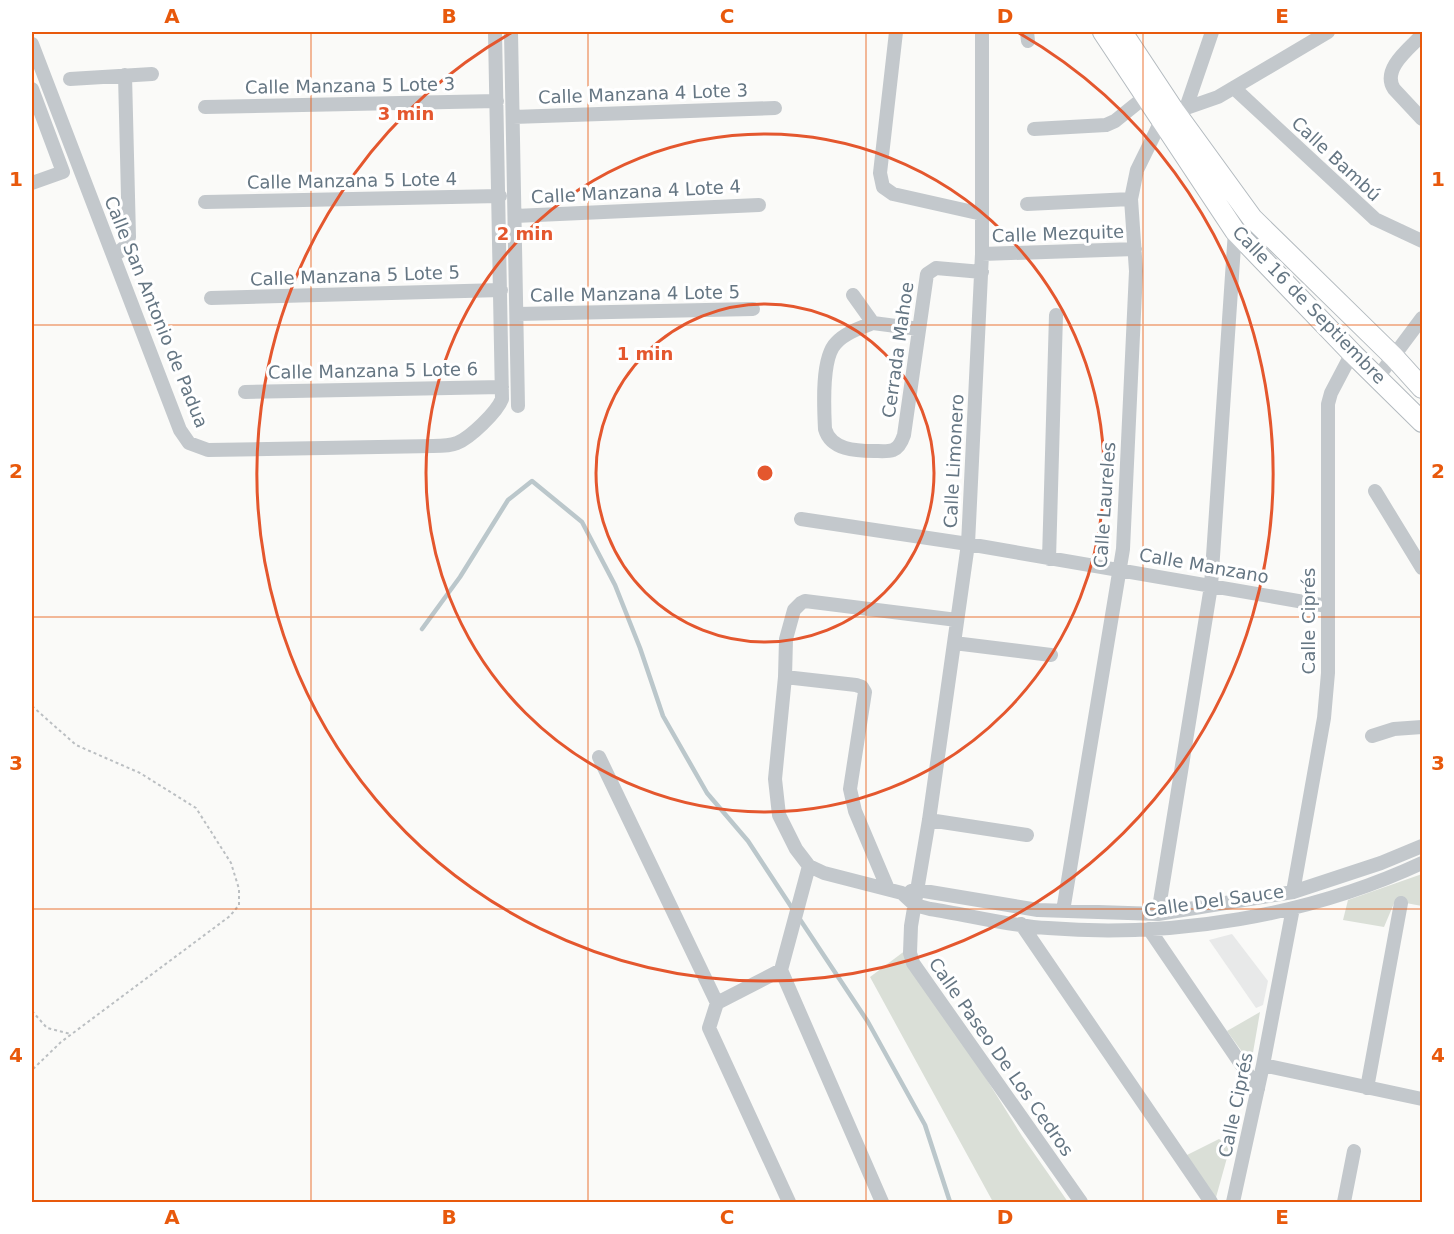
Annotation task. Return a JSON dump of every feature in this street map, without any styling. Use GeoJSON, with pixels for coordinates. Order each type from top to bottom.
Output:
{"type":"FeatureCollection","features":[{"type":"Feature","properties":{"kind":"main road","name":"Calle 16 de Septiembre"},"geometry":{"type":"LineString","coordinates":[[1103,32],[1146,96],[1174,113],[1235,231],[1422,422]]}},
{"type":"Feature","properties":{"kind":"main road","name":"Calle 16 de Septiembre"},"geometry":{"type":"LineString","coordinates":[[1122,32],[1174,113],[1252,218],[1394,357],[1422,388]]}},
{"type":"Feature","properties":{"kind":"street","name":"Calle San Antonio de Padua"},"geometry":{"type":"LineString","coordinates":[[32,44],[180,430],[189,443],[207,450],[433,446],[453,444],[466,439],[494,411],[502,399],[500,196],[495,32]]}},
{"type":"Feature","properties":{"kind":"street"},"geometry":{"type":"LineString","coordinates":[[511,32],[519,406]]}},
{"type":"Feature","properties":{"kind":"street"},"geometry":{"type":"LineString","coordinates":[[896,32],[880,173],[883,187],[893,194],[982,214]]}},
{"type":"Feature","properties":{"kind":"street","name":"Calle Limonero"},"geometry":{"type":"LineString","coordinates":[[918,890],[968,544],[982,272],[981,32]]}},
{"type":"Feature","properties":{"kind":"street","name":"Calle Laureles"},"geometry":{"type":"LineString","coordinates":[[1063,912],[1119,570],[1126,491],[1136,249],[1131,199],[1137,170],[1174,113],[1212,32]]}},
{"type":"Feature","properties":{"kind":"street"},"geometry":{"type":"LineString","coordinates":[[1174,113],[1205,103],[1234,88],[1328,32]]}},
{"type":"Feature","properties":{"kind":"street"},"geometry":{"type":"LineString","coordinates":[[1422,35],[1398,61],[1390,76],[1391,85],[1422,119]]}},
{"type":"Feature","properties":{"kind":"street"},"geometry":{"type":"LineString","coordinates":[[70,79],[152,74]]}},
{"type":"Feature","properties":{"kind":"street"},"geometry":{"type":"LineString","coordinates":[[114,256],[126,246],[129,237],[124,75]]}},
{"type":"Feature","properties":{"kind":"street","name":"Calle Bambú"},"geometry":{"type":"LineString","coordinates":[[1234,88],[1375,219],[1422,242]]}},
{"type":"Feature","properties":{"kind":"street"},"geometry":{"type":"LineString","coordinates":[[32,89],[63,172],[32,183]]}},
{"type":"Feature","properties":{"kind":"street"},"geometry":{"type":"LineString","coordinates":[[1034,129],[1106,125],[1115,121],[1146,96]]}},
{"type":"Feature","properties":{"kind":"street","name":"Calle Manzana 5 Lote 3"},"geometry":{"type":"LineString","coordinates":[[205,107],[497,101]]}},
{"type":"Feature","properties":{"kind":"street","name":"Calle Manzana 4 Lote 3"},"geometry":{"type":"LineString","coordinates":[[513,117],[775,108]]}},
{"type":"Feature","properties":{"kind":"street","name":"Calle Manzana 5 Lote 4"},"geometry":{"type":"LineString","coordinates":[[205,202],[500,196]]}},
{"type":"Feature","properties":{"kind":"street"},"geometry":{"type":"LineString","coordinates":[[1027,204],[1131,199]]}},
{"type":"Feature","properties":{"kind":"street","name":"Calle Manzana 4 Lote 4"},"geometry":{"type":"LineString","coordinates":[[515,216],[759,205]]}},
{"type":"Feature","properties":{"kind":"street"},"geometry":{"type":"LineString","coordinates":[[1158,914],[1211,586],[1235,231]]}},
{"type":"Feature","properties":{"kind":"street","name":"Calle Mezquite"},"geometry":{"type":"LineString","coordinates":[[982,254],[1136,249]]}},
{"type":"Feature","properties":{"kind":"street","name":"Cerrada Mahoe"},"geometry":{"type":"LineString","coordinates":[[873,323],[843,337],[828,355],[825,429],[826,434],[836,443],[848,449],[890,451],[902,442],[904,435],[927,274],[936,268],[982,272]]}},
{"type":"Feature","properties":{"kind":"street","name":"Calle Manzana 5 Lote 5"},"geometry":{"type":"LineString","coordinates":[[211,298],[501,290]]}},
{"type":"Feature","properties":{"kind":"street"},"geometry":{"type":"LineString","coordinates":[[853,295],[873,323],[919,329]]}},
{"type":"Feature","properties":{"kind":"street","name":"Calle Manzana 4 Lote 5"},"geometry":{"type":"LineString","coordinates":[[517,314],[753,309]]}},
{"type":"Feature","properties":{"kind":"street"},"geometry":{"type":"LineString","coordinates":[[1048,559],[1056,315]]}},
{"type":"Feature","properties":{"kind":"street"},"geometry":{"type":"LineString","coordinates":[[1378,377],[1422,318]]}},
{"type":"Feature","properties":{"kind":"street","name":"Calle Ciprés"},"geometry":{"type":"LineString","coordinates":[[1293,892],[1327,695],[1329,404],[1331,393],[1352,353]]}},
{"type":"Feature","properties":{"kind":"street","name":"Calle Manzana 5 Lote 6"},"geometry":{"type":"LineString","coordinates":[[245,392],[502,387]]}},
{"type":"Feature","properties":{"kind":"street"},"geometry":{"type":"LineString","coordinates":[[1375,491],[1422,568]]}},
{"type":"Feature","properties":{"kind":"street","name":"Calle Manzano"},"geometry":{"type":"LineString","coordinates":[[801,519],[968,544],[1327,606]]}},
{"type":"Feature","properties":{"kind":"street"},"geometry":{"type":"LineString","coordinates":[[882,1203],[782,970],[809,866],[795,849],[779,815],[775,779],[785,677],[786,639],[794,610],[806,601],[957,620]]}},
{"type":"Feature","properties":{"kind":"street"},"geometry":{"type":"LineString","coordinates":[[954,643],[1051,656]]}},
{"type":"Feature","properties":{"kind":"street"},"geometry":{"type":"LineString","coordinates":[[785,677],[856,685],[862,687],[866,692],[850,789],[855,811],[888,889]]}},
{"type":"Feature","properties":{"kind":"street"},"geometry":{"type":"LineString","coordinates":[[1372,736],[1394,729],[1422,727]]}},
{"type":"Feature","properties":{"kind":"street"},"geometry":{"type":"LineString","coordinates":[[599,757],[717,1003],[709,1028],[789,1203]]}},
{"type":"Feature","properties":{"kind":"street"},"geometry":{"type":"LineString","coordinates":[[929,820],[1027,835]]}},
{"type":"Feature","properties":{"kind":"street","name":"Calle Del Sauce"},"geometry":{"type":"LineString","coordinates":[[809,866],[824,873],[902,893],[918,890],[1038,910],[1158,914],[1293,892],[1422,846]]}},
{"type":"Feature","properties":{"kind":"street","name":"Calle Del Sauce"},"geometry":{"type":"LineString","coordinates":[[902,893],[915,905],[930,909],[1047,928],[1149,929],[1206,923],[1293,908],[1346,892],[1422,863]]}},
{"type":"Feature","properties":{"kind":"street","name":"Calle Paseo De Los Cedros"},"geometry":{"type":"LineString","coordinates":[[918,890],[909,944],[913,963],[1081,1203]]}},
{"type":"Feature","properties":{"kind":"street"},"geometry":{"type":"LineString","coordinates":[[1367,1088],[1401,903]]}},
{"type":"Feature","properties":{"kind":"street","name":"Calle Ciprés"},"geometry":{"type":"LineString","coordinates":[[1233,1203],[1263,1065],[1293,908]]}},
{"type":"Feature","properties":{"kind":"street"},"geometry":{"type":"LineString","coordinates":[[1021,924],[1211,1203]]}},
{"type":"Feature","properties":{"kind":"street"},"geometry":{"type":"LineString","coordinates":[[1149,929],[1258,1089]]}},
{"type":"Feature","properties":{"kind":"street"},"geometry":{"type":"LineString","coordinates":[[717,1003],[782,970]]}},
{"type":"Feature","properties":{"kind":"street"},"geometry":{"type":"LineString","coordinates":[[1263,1065],[1422,1099]]}},
{"type":"Feature","properties":{"kind":"street"},"geometry":{"type":"LineString","coordinates":[[1344,1203],[1354,1151]]}},
{"type":"Feature","properties":{"kind":"path"},"geometry":{"type":"LineString","coordinates":[[32,706],[76,745],[140,773],[196,808],[231,863],[239,889],[239,905],[230,916],[61,1042],[32,1070]]}},
{"type":"Feature","properties":{"kind":"path"},"geometry":{"type":"LineString","coordinates":[[32,1011],[47,1028],[72,1034]]}},
{"type":"Feature","properties":{"kind":"shaded area"},"geometry":{"type":"Polygon","coordinates":[[[1422,874],[1422,906],[1395,901],[1384,927],[1343,920],[1348,900],[1422,874]]]}},
{"type":"Feature","properties":{"kind":"shaded area"},"geometry":{"type":"Polygon","coordinates":[[[1232,934],[1268,981],[1263,1005],[1256,1008],[1209,940],[1232,934]]]}},
{"type":"Feature","properties":{"kind":"shaded area"},"geometry":{"type":"Polygon","coordinates":[[[906,950],[1022,1136],[1068,1202],[993,1202],[870,977],[906,950]]]}},
{"type":"Feature","properties":{"kind":"shaded area"},"geometry":{"type":"Polygon","coordinates":[[[1260,1012],[1251,1064],[1227,1031],[1260,1012]]]}},
{"type":"Feature","properties":{"kind":"shaded area"},"geometry":{"type":"Polygon","coordinates":[[[1219,1139],[1230,1147],[1215,1201],[1181,1158],[1219,1139]]]}},
{"type":"Feature","properties":{"kind":"waterway"},"geometry":{"type":"LineString","coordinates":[[422,629],[460,577],[508,500],[532,481],[582,522],[615,585],[663,716],[707,793],[748,841],[794,911]]}},
{"type":"Feature","properties":{"kind":"waterway"},"geometry":{"type":"LineString","coordinates":[[799,918],[868,1022],[925,1125],[950,1202]]}}]}
